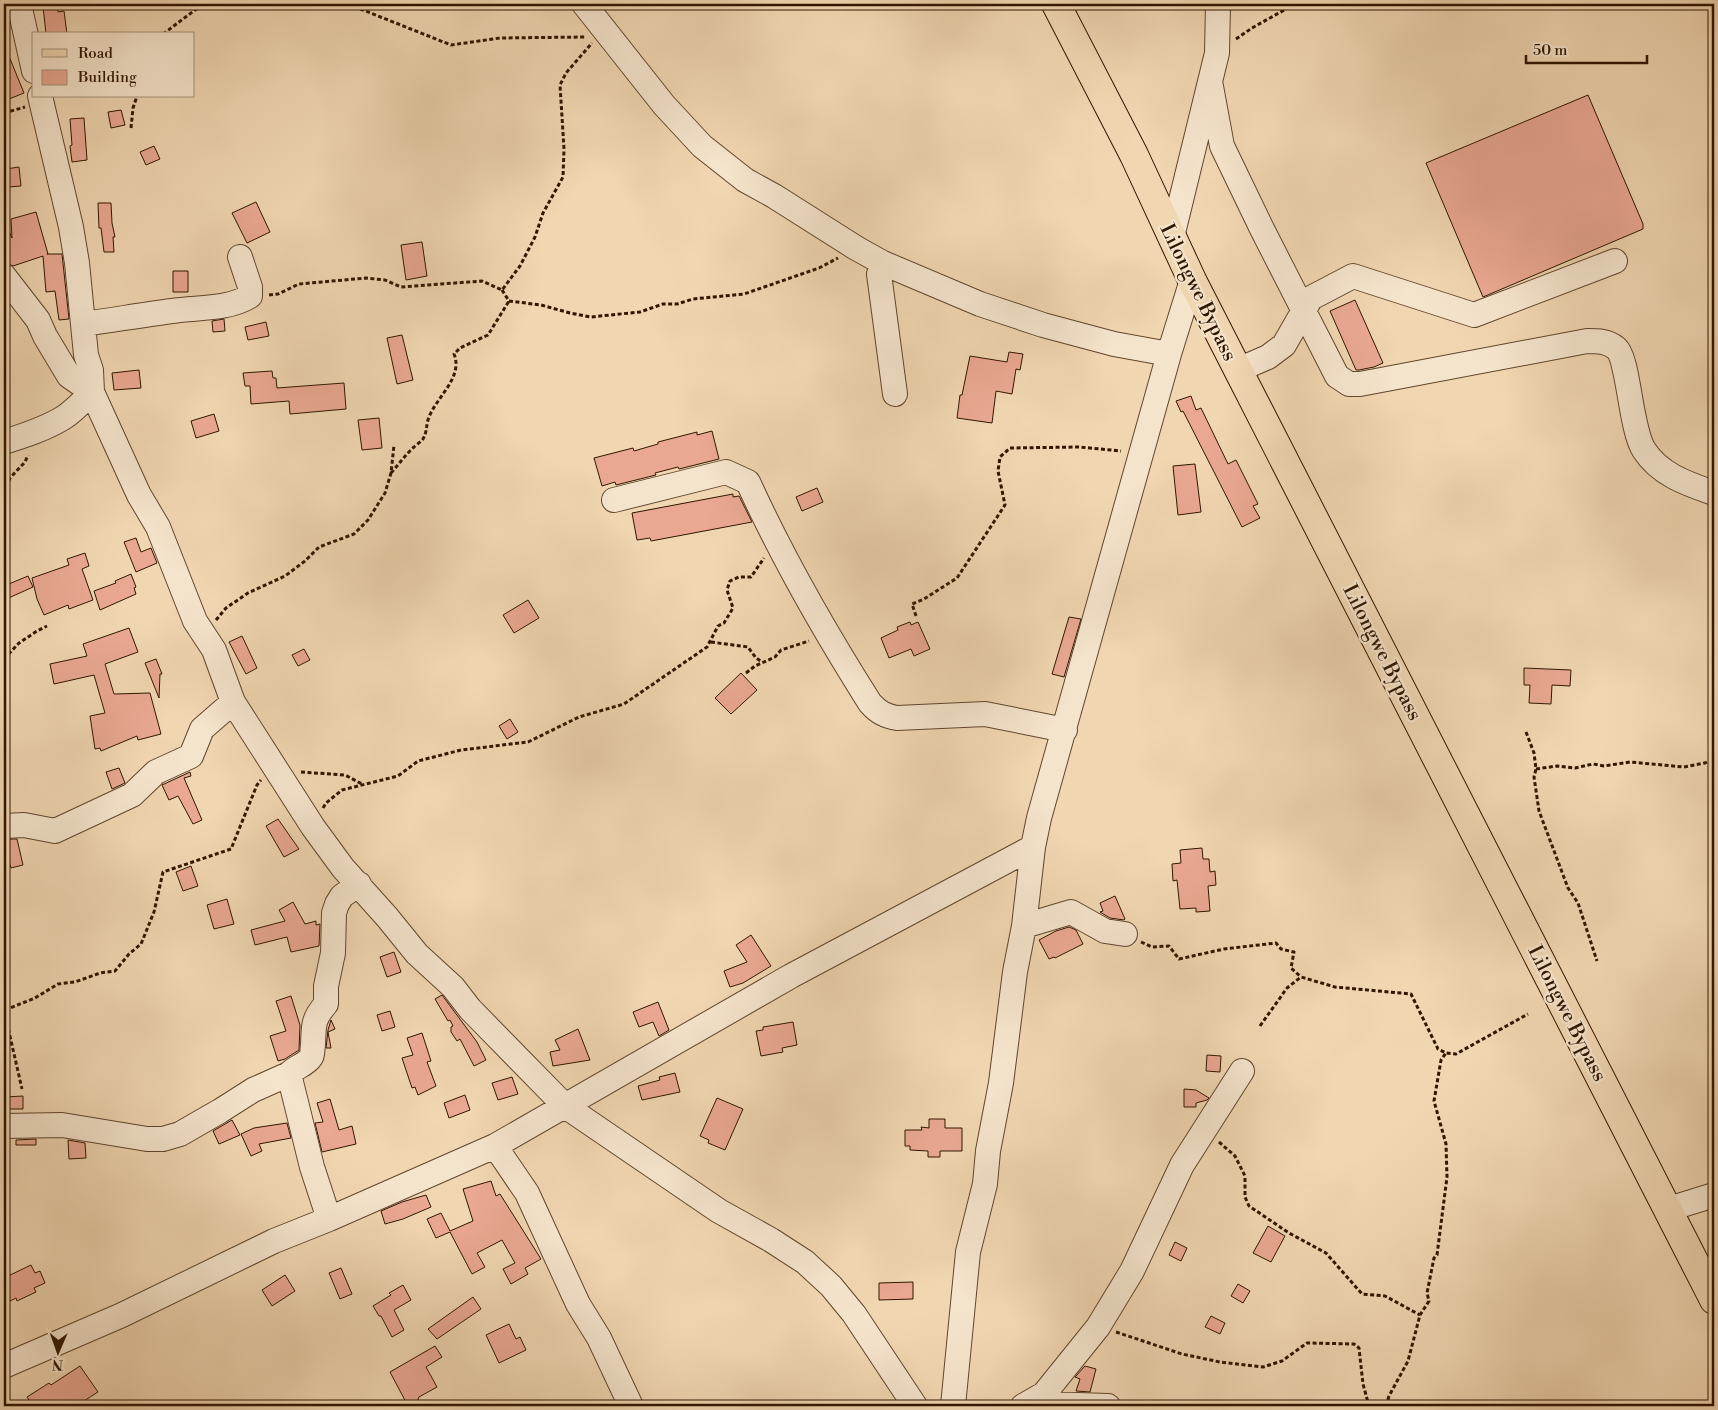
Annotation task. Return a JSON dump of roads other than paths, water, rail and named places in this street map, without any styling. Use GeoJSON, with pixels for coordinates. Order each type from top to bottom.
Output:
{"type":"FeatureCollection","features":[{"type":"Feature","properties":{"kind":"main road","name":"Lilongwe Bypass"},"geometry":{"type":"LineString","coordinates":[[1056,4],[1134,155],[1192,280],[1714,1300]]}},
{"type":"Feature","properties":{"kind":"street"},"geometry":{"type":"LineString","coordinates":[[19,4],[32,62]]}},
{"type":"Feature","properties":{"kind":"street"},"geometry":{"type":"LineString","coordinates":[[584,4],[603,36],[702,146],[745,180],[774,196],[856,248],[883,263],[980,304],[1043,325],[1114,344],[1170,354]]}},
{"type":"Feature","properties":{"kind":"street"},"geometry":{"type":"LineString","coordinates":[[1172,237],[1216,53],[1218,4]]}},
{"type":"Feature","properties":{"kind":"street"},"geometry":{"type":"LineString","coordinates":[[1210,81],[1222,146],[1337,376],[1348,384],[1360,384],[1587,341],[1605,341],[1618,349],[1624,366],[1634,426],[1644,450],[1663,472],[1689,485],[1714,494]]}},
{"type":"Feature","properties":{"kind":"street"},"geometry":{"type":"LineString","coordinates":[[40,98],[71,227],[77,263],[86,355],[91,370],[92,392],[139,495],[158,527],[195,622],[214,650],[233,702],[313,827],[343,868],[359,884],[417,954],[452,987],[470,1009],[565,1106],[718,1211],[771,1240],[805,1262],[842,1299],[902,1384],[915,1406]]}},
{"type":"Feature","properties":{"kind":"street"},"geometry":{"type":"LineString","coordinates":[[84,324],[169,311],[216,307],[240,302],[250,296],[250,287],[240,257]]}},
{"type":"Feature","properties":{"kind":"street"},"geometry":{"type":"LineString","coordinates":[[1238,370],[1268,357],[1284,345],[1311,298],[1353,276],[1474,315],[1615,261]]}},
{"type":"Feature","properties":{"kind":"street"},"geometry":{"type":"LineString","coordinates":[[883,263],[879,274],[895,394]]}},
{"type":"Feature","properties":{"kind":"street"},"geometry":{"type":"LineString","coordinates":[[4,276],[38,320],[45,336],[69,376],[92,392]]}},
{"type":"Feature","properties":{"kind":"street"},"geometry":{"type":"LineString","coordinates":[[953,1406],[968,1252],[985,1184],[988,1151],[1001,1083],[1015,972],[1024,926],[1033,847],[1039,818],[1192,280]]}},
{"type":"Feature","properties":{"kind":"street"},"geometry":{"type":"LineString","coordinates":[[4,442],[43,428],[67,415],[92,392]]}},
{"type":"Feature","properties":{"kind":"street"},"geometry":{"type":"LineString","coordinates":[[614,500],[726,472],[748,482],[770,531],[829,638],[870,703],[877,710],[886,716],[897,718],[985,714],[1065,730]]}},
{"type":"Feature","properties":{"kind":"street"},"geometry":{"type":"LineString","coordinates":[[4,826],[24,825],[55,831],[132,796],[156,772],[191,756],[202,729],[233,702]]}},
{"type":"Feature","properties":{"kind":"street"},"geometry":{"type":"LineString","coordinates":[[4,1366],[122,1315],[274,1241],[329,1219],[495,1146],[791,976],[1033,847]]}},
{"type":"Feature","properties":{"kind":"street"},"geometry":{"type":"LineString","coordinates":[[4,1126],[62,1125],[147,1139],[163,1139],[180,1134],[253,1090],[289,1074],[296,1067],[306,1063],[312,1056],[313,1022],[326,1004],[326,986],[333,953],[334,913],[342,896],[359,884]]}},
{"type":"Feature","properties":{"kind":"street"},"geometry":{"type":"LineString","coordinates":[[1024,926],[1071,912],[1105,931],[1125,934]]}},
{"type":"Feature","properties":{"kind":"street"},"geometry":{"type":"LineString","coordinates":[[1046,1401],[1098,1327],[1132,1271],[1182,1165],[1242,1071]]}},
{"type":"Feature","properties":{"kind":"street"},"geometry":{"type":"LineString","coordinates":[[289,1074],[312,1167],[329,1219]]}},
{"type":"Feature","properties":{"kind":"street"},"geometry":{"type":"LineString","coordinates":[[495,1146],[527,1193],[578,1304],[599,1338],[631,1406]]}},
{"type":"Feature","properties":{"kind":"street"},"geometry":{"type":"LineString","coordinates":[[1669,1209],[1714,1195]]}},
{"type":"Feature","properties":{"kind":"street"},"geometry":{"type":"LineString","coordinates":[[1023,1406],[1046,1401],[1108,1406]]}}]}
